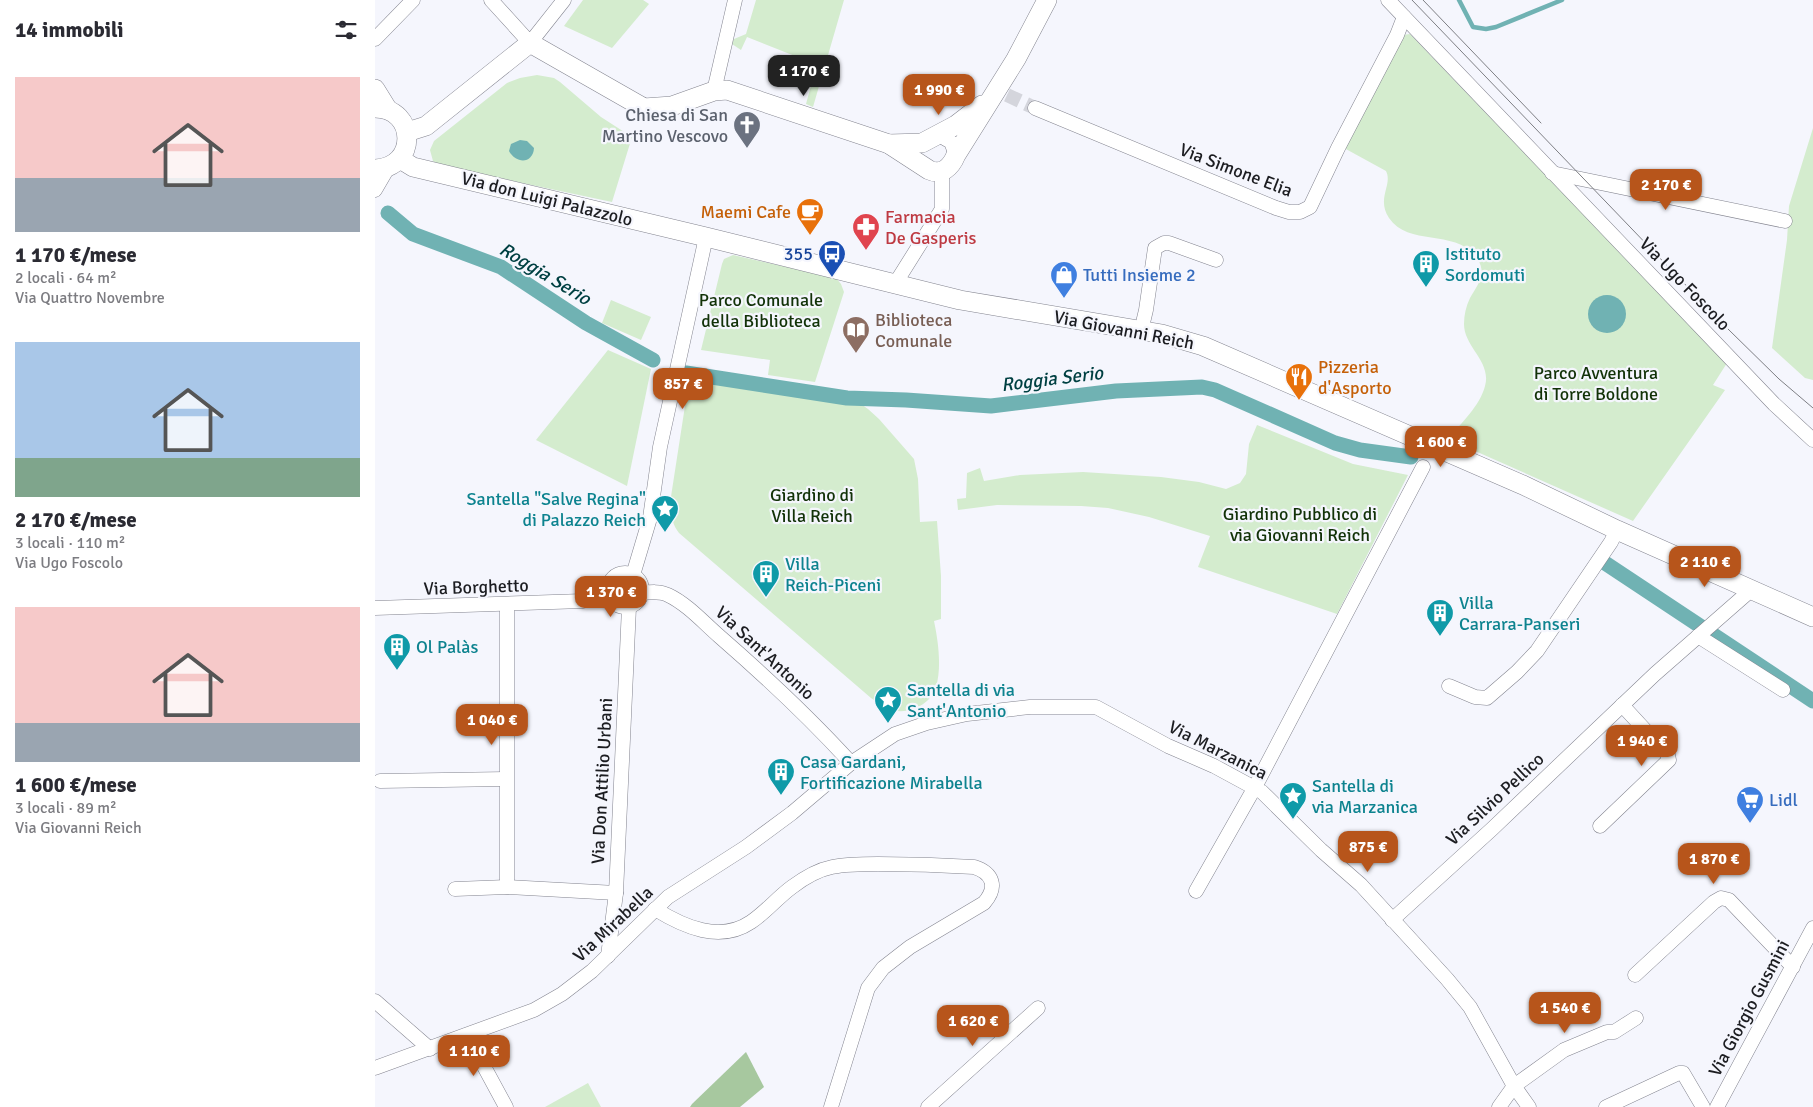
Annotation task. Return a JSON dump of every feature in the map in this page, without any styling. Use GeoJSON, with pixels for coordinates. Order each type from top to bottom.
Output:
{"type":"FeatureCollection","features":[{"type":"Feature","properties":{"kind":"street"},"geometry":{"type":"LineString","coordinates":[[375,39],[413,0]]}},
{"type":"Feature","properties":{"kind":"street"},"geometry":{"type":"LineString","coordinates":[[491,0],[530,44],[644,108],[671,106],[714,91],[727,90],[889,144],[935,172],[942,172],[953,163],[956,155],[999,94],[1047,0]]}},
{"type":"Feature","properties":{"kind":"street"},"geometry":{"type":"LineString","coordinates":[[407,132],[426,126],[530,44],[564,0]]}},
{"type":"Feature","properties":{"kind":"street"},"geometry":{"type":"LineString","coordinates":[[714,91],[735,0]]}},
{"type":"Feature","properties":{"kind":"street","name":"Via Ugo Foscolo"},"geometry":{"type":"LineString","coordinates":[[1388,0],[1774,404],[1813,440]]}},
{"type":"Feature","properties":{"kind":"street","name":"Via Simone Elia"},"geometry":{"type":"LineString","coordinates":[[1035,108],[1276,208],[1289,212],[1300,212],[1310,207],[1337,148],[1397,36],[1404,17]]}},
{"type":"Feature","properties":{"kind":"street"},"geometry":{"type":"LineString","coordinates":[[375,89],[382,109],[397,115],[407,132],[405,151],[388,164],[375,190]]}},
{"type":"Feature","properties":{"kind":"street"},"geometry":{"type":"LineString","coordinates":[[921,163],[931,139],[956,125],[999,94]]}},
{"type":"Feature","properties":{"kind":"street"},"geometry":{"type":"LineString","coordinates":[[889,144],[931,139],[951,142],[956,155]]}},
{"type":"Feature","properties":{"kind":"street","name":"Via don Luigi Palazzolo"},"geometry":{"type":"LineString","coordinates":[[388,164],[413,167],[701,236]]}},
{"type":"Feature","properties":{"kind":"street"},"geometry":{"type":"LineString","coordinates":[[895,284],[942,209],[942,172]]}},
{"type":"Feature","properties":{"kind":"street"},"geometry":{"type":"LineString","coordinates":[[1553,173],[1785,221]]}},
{"type":"Feature","properties":{"kind":"street"},"geometry":{"type":"LineString","coordinates":[[633,575],[650,518],[660,447],[701,236]]}},
{"type":"Feature","properties":{"kind":"street","name":"Via Giovanni Reich"},"geometry":{"type":"LineString","coordinates":[[701,236],[960,300],[1162,334],[1203,346],[1523,485],[1614,529],[1813,617]]}},
{"type":"Feature","properties":{"kind":"street"},"geometry":{"type":"LineString","coordinates":[[1141,331],[1155,248],[1164,243],[1169,243],[1216,260]]}},
{"type":"Feature","properties":{"kind":"street"},"geometry":{"type":"LineString","coordinates":[[1196,891],[1255,787],[1423,467]]}},
{"type":"Feature","properties":{"kind":"street"},"geometry":{"type":"LineString","coordinates":[[1449,686],[1475,697],[1487,698],[1517,672],[1542,643],[1611,542],[1614,529]]}},
{"type":"Feature","properties":{"kind":"street"},"geometry":{"type":"LineString","coordinates":[[627,573],[633,575],[640,582],[642,593],[638,602],[629,607],[617,605],[609,596],[609,585],[616,576],[627,573]]}},
{"type":"Feature","properties":{"kind":"street","name":"Via Silvio Pellico"},"geometry":{"type":"LineString","coordinates":[[1392,920],[1492,829],[1622,705],[1751,590]]}},
{"type":"Feature","properties":{"kind":"street","name":"Via Sant'Antonio"},"geometry":{"type":"LineString","coordinates":[[642,593],[654,591],[667,594],[683,604],[737,651],[851,763]]}},
{"type":"Feature","properties":{"kind":"street","name":"Via Borghetto"},"geometry":{"type":"LineString","coordinates":[[375,608],[583,601],[609,596]]}},
{"type":"Feature","properties":{"kind":"street"},"geometry":{"type":"LineString","coordinates":[[507,604],[507,886]]}},
{"type":"Feature","properties":{"kind":"street","name":"Via Don Attilio Urbani"},"geometry":{"type":"LineString","coordinates":[[608,956],[616,893],[629,607]]}},
{"type":"Feature","properties":{"kind":"street"},"geometry":{"type":"LineString","coordinates":[[1698,636],[1783,690]]}},
{"type":"Feature","properties":{"kind":"street"},"geometry":{"type":"LineString","coordinates":[[1600,826],[1669,760],[1668,755],[1622,705]]}},
{"type":"Feature","properties":{"kind":"street","name":"Via Marzanica"},"geometry":{"type":"LineString","coordinates":[[851,763],[877,744],[895,734],[967,714],[1030,706],[1096,708],[1168,746],[1255,787],[1361,885],[1447,979],[1470,1007],[1514,1086],[1529,1107]]}},
{"type":"Feature","properties":{"kind":"street","name":"Via Mirabella"},"geometry":{"type":"LineString","coordinates":[[375,1068],[534,1010],[562,994],[592,971],[655,909],[683,887],[769,830],[851,763]]}},
{"type":"Feature","properties":{"kind":"street"},"geometry":{"type":"LineString","coordinates":[[380,780],[506,779]]}},
{"type":"Feature","properties":{"kind":"street"},"geometry":{"type":"LineString","coordinates":[[655,909],[693,928],[722,932],[739,929],[746,925],[797,883],[813,873],[832,867],[853,864],[900,864],[973,867],[984,870],[991,878],[992,887],[990,896],[984,903],[910,948],[883,968],[868,988],[831,1107]]}},
{"type":"Feature","properties":{"kind":"street"},"geometry":{"type":"LineString","coordinates":[[455,889],[507,886],[616,893]]}},
{"type":"Feature","properties":{"kind":"street"},"geometry":{"type":"LineString","coordinates":[[1635,975],[1713,902],[1721,898],[1729,900],[1793,967]]}},
{"type":"Feature","properties":{"kind":"street","name":"Via Giorgio Gusmini"},"geometry":{"type":"LineString","coordinates":[[1717,1107],[1813,928]]}},
{"type":"Feature","properties":{"kind":"street"},"geometry":{"type":"LineString","coordinates":[[375,1001],[430,1049]]}},
{"type":"Feature","properties":{"kind":"street"},"geometry":{"type":"LineString","coordinates":[[928,1107],[1037,1008]]}},
{"type":"Feature","properties":{"kind":"street"},"geometry":{"type":"LineString","coordinates":[[1499,1107],[1514,1086],[1564,1050],[1607,1032],[1614,1032],[1636,1018]]}},
{"type":"Feature","properties":{"kind":"street"},"geometry":{"type":"LineString","coordinates":[[467,1035],[506,1107]]}},
{"type":"Feature","properties":{"kind":"street"},"geometry":{"type":"LineString","coordinates":[[1607,1107],[1679,1073],[1683,1073],[1703,1107]]}},
{"type":"Feature","properties":{"kind":"green space"},"geometry":{"type":"Polygon","coordinates":[[[583,0],[643,0],[649,4],[612,48],[564,26],[583,0]]]}},
{"type":"Feature","properties":{"kind":"green space"},"geometry":{"type":"Polygon","coordinates":[[[756,0],[844,0],[813,107],[806,104],[815,71],[808,68],[810,62],[747,37],[741,50],[732,44],[734,39],[746,34],[756,0]]]}},
{"type":"Feature","properties":{"kind":"green space","name":"Parco Avventura di Torre Boldone"},"geometry":{"type":"Polygon","coordinates":[[[1410,34],[1727,363],[1713,385],[1725,390],[1633,521],[1448,439],[1475,407],[1485,386],[1485,369],[1468,340],[1464,324],[1467,304],[1480,280],[1481,265],[1469,250],[1458,244],[1409,233],[1398,227],[1385,211],[1384,198],[1388,181],[1386,171],[1344,148],[1403,35],[1410,34]]]}},
{"type":"Feature","properties":{"kind":"green space"},"geometry":{"type":"Polygon","coordinates":[[[537,75],[554,78],[601,117],[632,137],[612,202],[438,165],[433,161],[430,150],[434,141],[507,83],[537,75]]]}},
{"type":"Feature","properties":{"kind":"green space"},"geometry":{"type":"Polygon","coordinates":[[[1813,128],[1813,380],[1805,378],[1772,348],[1787,240],[1789,206],[1813,128]]]}},
{"type":"Feature","properties":{"kind":"green space","name":"Parco Comunale della Biblioteca"},"geometry":{"type":"Polygon","coordinates":[[[733,255],[836,278],[841,284],[844,292],[815,382],[768,375],[770,360],[701,350],[722,264],[724,259],[733,255]]]}},
{"type":"Feature","properties":{"kind":"green space"},"geometry":{"type":"Polygon","coordinates":[[[611,300],[651,317],[641,340],[602,323],[611,300]]]}},
{"type":"Feature","properties":{"kind":"green space"},"geometry":{"type":"Polygon","coordinates":[[[608,350],[651,369],[627,486],[536,440],[608,350]]]}},
{"type":"Feature","properties":{"kind":"green space","name":"Giardino di Villa Reich"},"geometry":{"type":"Polygon","coordinates":[[[689,380],[846,402],[858,402],[879,419],[914,459],[918,479],[920,522],[937,521],[941,576],[941,619],[934,621],[939,654],[938,679],[933,693],[919,707],[905,711],[892,710],[874,700],[679,533],[672,519],[670,503],[689,380]]]}},
{"type":"Feature","properties":{"kind":"green space","name":"Giardino Pubblico di via Giovanni Reich"},"geometry":{"type":"Polygon","coordinates":[[[1257,425],[1353,464],[1408,475],[1337,614],[1198,567],[1210,536],[1149,517],[1108,508],[1081,506],[997,505],[958,510],[957,499],[966,498],[967,473],[980,468],[984,481],[1020,475],[1083,472],[1161,477],[1199,482],[1226,489],[1240,483],[1246,474],[1249,444],[1257,425]]]}},
{"type":"Feature","properties":{"kind":"green space"},"geometry":{"type":"Polygon","coordinates":[[[746,1052],[764,1087],[740,1107],[690,1107],[692,1104],[746,1052]]]}},
{"type":"Feature","properties":{"kind":"green space"},"geometry":{"type":"Polygon","coordinates":[[[588,1083],[601,1107],[545,1107],[588,1083]]]}},
{"type":"Feature","properties":{"kind":"water"},"geometry":{"type":"Polygon","coordinates":[[[520,140],[527,141],[534,148],[531,157],[524,160],[516,158],[509,151],[511,144],[520,140]]]}},
{"type":"Feature","properties":{"kind":"water"},"geometry":{"type":"Polygon","coordinates":[[[1607,295],[1621,300],[1626,314],[1621,328],[1607,333],[1593,328],[1588,314],[1593,300],[1607,295]]]}},
{"type":"Feature","properties":{"kind":"waterway"},"geometry":{"type":"LineString","coordinates":[[1459,0],[1473,27],[1486,29],[1496,27],[1562,0]]}},
{"type":"Feature","properties":{"kind":"waterway","name":"Roggia Serio"},"geometry":{"type":"LineString","coordinates":[[388,213],[413,234],[501,267],[586,323],[653,360]]}},
{"type":"Feature","properties":{"kind":"waterway","name":"Roggia Serio"},"geometry":{"type":"LineString","coordinates":[[686,373],[847,398],[991,406],[1116,391],[1202,387],[1215,390],[1335,443],[1360,450],[1411,457]]}},
{"type":"Feature","properties":{"kind":"waterway","name":"Roggia Serio"},"geometry":{"type":"LineString","coordinates":[[1605,563],[1813,701]]}},
{"type":"Feature","properties":{"kind":"tunnel"},"geometry":{"type":"LineString","coordinates":[[1007,95],[1035,108]]}},
{"type":"Feature","properties":{"kind":"tram line"},"geometry":{"type":"LineString","coordinates":[[1412,0],[1728,329],[1779,379],[1813,408]]}},
{"type":"Feature","properties":{"kind":"tram line"},"geometry":{"type":"LineString","coordinates":[[1423,0],[1541,123]]}},
{"type":"Feature","properties":{"kind":"place","name":"Chiesa di San Martino Vescovo"},"geometry":{"type":"Point","coordinates":[747,149]}},
{"type":"Feature","properties":{"kind":"place","name":"Maemi Cafe"},"geometry":{"type":"Point","coordinates":[810,236]}},
{"type":"Feature","properties":{"kind":"place","name":"Farmacia De Gasperis"},"geometry":{"type":"Point","coordinates":[866,251]}},
{"type":"Feature","properties":{"kind":"place","name":"355"},"geometry":{"type":"Point","coordinates":[832,278]}},
{"type":"Feature","properties":{"kind":"place","name":"Istituto Sordomuti"},"geometry":{"type":"Point","coordinates":[1426,288]}},
{"type":"Feature","properties":{"kind":"place","name":"Tutti Insieme 2"},"geometry":{"type":"Point","coordinates":[1064,299]}},
{"type":"Feature","properties":{"kind":"place","name":"Biblioteca Comunale"},"geometry":{"type":"Point","coordinates":[856,354]}},
{"type":"Feature","properties":{"kind":"place","name":"Pizzeria d'Asporto"},"geometry":{"type":"Point","coordinates":[1299,401]}},
{"type":"Feature","properties":{"kind":"place","name":"Santella \"Salve Regina\" di Palazzo Reich"},"geometry":{"type":"Point","coordinates":[665,533]}},
{"type":"Feature","properties":{"kind":"place","name":"Villa Reich-Piceni"},"geometry":{"type":"Point","coordinates":[766,598]}},
{"type":"Feature","properties":{"kind":"place","name":"Villa Carrara-Panseri"},"geometry":{"type":"Point","coordinates":[1440,637]}},
{"type":"Feature","properties":{"kind":"place","name":"Ol Palàs"},"geometry":{"type":"Point","coordinates":[397,671]}},
{"type":"Feature","properties":{"kind":"place","name":"Santella di via Sant'Antonio"},"geometry":{"type":"Point","coordinates":[888,724]}},
{"type":"Feature","properties":{"kind":"place","name":"Casa Gardani, Fortificazione Mirabella"},"geometry":{"type":"Point","coordinates":[781,796]}},
{"type":"Feature","properties":{"kind":"place","name":"Santella di via Marzanica"},"geometry":{"type":"Point","coordinates":[1293,820]}},
{"type":"Feature","properties":{"kind":"place","name":"Lidl"},"geometry":{"type":"Point","coordinates":[1750,824]}}]}
